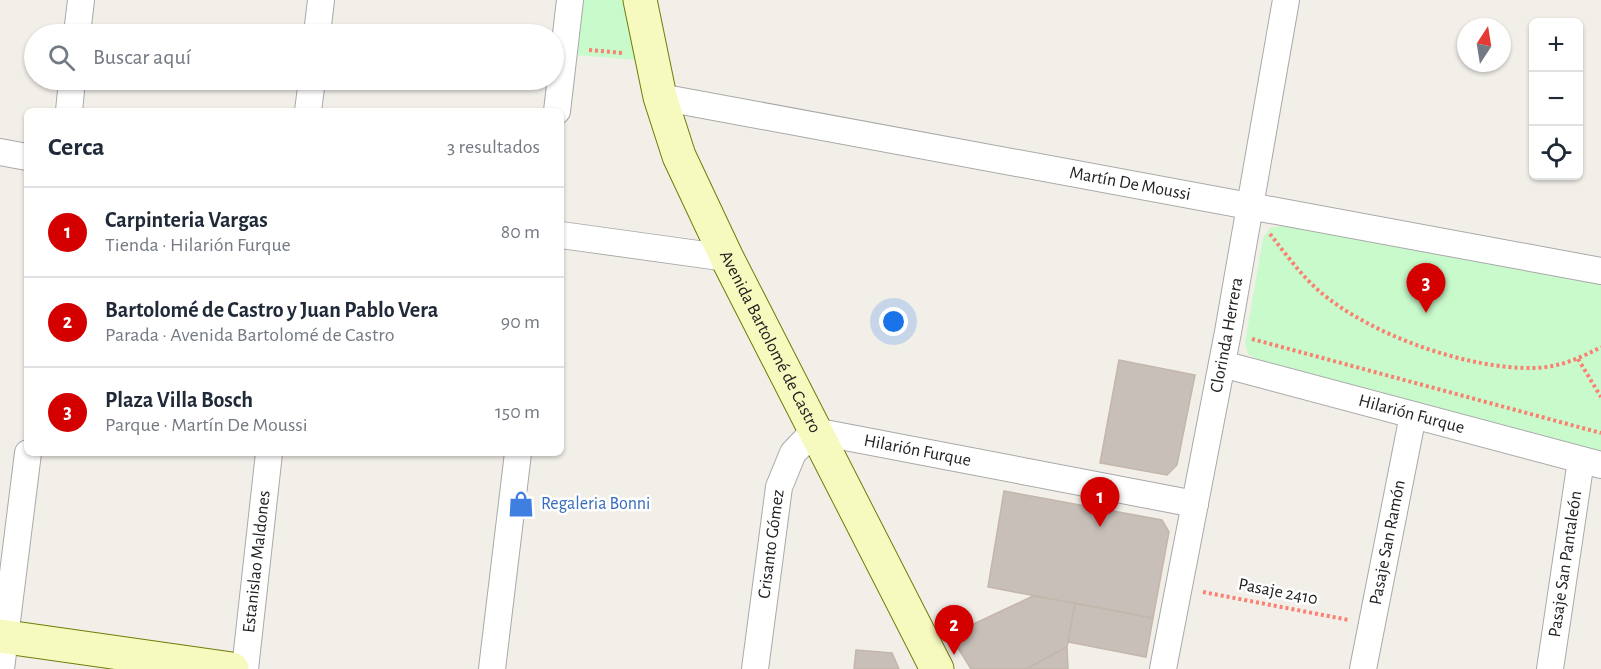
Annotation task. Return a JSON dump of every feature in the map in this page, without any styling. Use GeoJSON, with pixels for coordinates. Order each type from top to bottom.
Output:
{"type":"FeatureCollection","features":[{"type":"Feature","properties":{"kind":"main road","name":"Avenida Bartolomé de Castro"},"geometry":{"type":"LineString","coordinates":[[640,0],[660,98],[679,156],[727,258],[814,431],[937,669]]}},
{"type":"Feature","properties":{"kind":"main road"},"geometry":{"type":"LineString","coordinates":[[2,636],[232,669]]}},
{"type":"Feature","properties":{"kind":"street"},"geometry":{"type":"LineString","coordinates":[[78,24],[81,0]]}},
{"type":"Feature","properties":{"kind":"street"},"geometry":{"type":"LineString","coordinates":[[318,24],[321,0]]}},
{"type":"Feature","properties":{"kind":"street"},"geometry":{"type":"LineString","coordinates":[[564,47],[570,0]]}},
{"type":"Feature","properties":{"kind":"street","name":"Clorinda Herrera"},"geometry":{"type":"LineString","coordinates":[[1163,669],[1228,332],[1286,0]]}},
{"type":"Feature","properties":{"kind":"street"},"geometry":{"type":"LineString","coordinates":[[69,108],[71,90]]}},
{"type":"Feature","properties":{"kind":"street"},"geometry":{"type":"LineString","coordinates":[[308,108],[311,90]]}},
{"type":"Feature","properties":{"kind":"street"},"geometry":{"type":"LineString","coordinates":[[557,108],[559,90]]}},
{"type":"Feature","properties":{"kind":"street","name":"Martín De Moussi"},"geometry":{"type":"LineString","coordinates":[[660,98],[1601,271]]}},
{"type":"Feature","properties":{"kind":"street"},"geometry":{"type":"LineString","coordinates":[[0,152],[24,156]]}},
{"type":"Feature","properties":{"kind":"street"},"geometry":{"type":"LineString","coordinates":[[564,235],[727,258]]}},
{"type":"Feature","properties":{"kind":"street","name":"Hilarión Furque"},"geometry":{"type":"LineString","coordinates":[[1222,364],[1591,462]]}},
{"type":"Feature","properties":{"kind":"street","name":"Pasaje San Ramón"},"geometry":{"type":"LineString","coordinates":[[1363,669],[1413,415]]}},
{"type":"Feature","properties":{"kind":"street","name":"Hilarión Furque"},"geometry":{"type":"LineString","coordinates":[[814,431],[1195,504]]}},
{"type":"Feature","properties":{"kind":"street","name":"Crisanto Gómez"},"geometry":{"type":"LineString","coordinates":[[755,669],[779,487],[793,453],[814,431]]}},
{"type":"Feature","properties":{"kind":"street"},"geometry":{"type":"LineString","coordinates":[[1,669],[2,636],[28,456]]}},
{"type":"Feature","properties":{"kind":"street","name":"Estanislao Maldones"},"geometry":{"type":"LineString","coordinates":[[245,669],[269,456]]}},
{"type":"Feature","properties":{"kind":"street"},"geometry":{"type":"LineString","coordinates":[[492,669],[518,456]]}},
{"type":"Feature","properties":{"kind":"street","name":"Pasaje San Pantaleón"},"geometry":{"type":"LineString","coordinates":[[1550,669],[1591,462]]}},
{"type":"Feature","properties":{"kind":"path"},"geometry":{"type":"LineString","coordinates":[[564,47],[652,56]]}},
{"type":"Feature","properties":{"kind":"path"},"geometry":{"type":"LineString","coordinates":[[1250,208],[1288,258],[1319,291],[1372,325],[1422,347],[1471,362],[1537,368],[1578,359],[1601,347]]}},
{"type":"Feature","properties":{"kind":"path"},"geometry":{"type":"LineString","coordinates":[[1228,332],[1601,433]]}},
{"type":"Feature","properties":{"kind":"path"},"geometry":{"type":"LineString","coordinates":[[1578,359],[1601,397]]}},
{"type":"Feature","properties":{"kind":"path","name":"Pasaje 2410"},"geometry":{"type":"LineString","coordinates":[[1179,587],[1372,624]]}},
{"type":"Feature","properties":{"kind":"green space"},"geometry":{"type":"Polygon","coordinates":[[[581,0],[625,0],[638,60],[575,55],[581,0]]]}},
{"type":"Feature","properties":{"kind":"green space"},"geometry":{"type":"Polygon","coordinates":[[[1282,226],[1601,283],[1601,451],[1261,361],[1248,354],[1245,343],[1263,238],[1270,228],[1282,226]]]}},
{"type":"Feature","properties":{"kind":"building"},"geometry":{"type":"Polygon","coordinates":[[[1119,360],[1195,375],[1177,465],[1167,475],[1100,463],[1119,360]]]}},
{"type":"Feature","properties":{"kind":"building"},"geometry":{"type":"Polygon","coordinates":[[[1004,491],[1162,520],[1169,532],[1153,618],[988,587],[1004,491]]]}},
{"type":"Feature","properties":{"kind":"building"},"geometry":{"type":"Polygon","coordinates":[[[1033,596],[1075,603],[1067,647],[1026,669],[971,669],[950,635],[1033,596]]]}},
{"type":"Feature","properties":{"kind":"building"},"geometry":{"type":"Polygon","coordinates":[[[1075,603],[1153,618],[1146,657],[1068,642],[1075,603]]]}},
{"type":"Feature","properties":{"kind":"building"},"geometry":{"type":"Polygon","coordinates":[[[1067,647],[1068,669],[1026,669],[1067,647]]]}},
{"type":"Feature","properties":{"kind":"building"},"geometry":{"type":"Polygon","coordinates":[[[856,650],[892,653],[899,669],[854,669],[856,650]]]}},
{"type":"Feature","properties":{"kind":"place","name":"Plaza Villa Bosch"},"geometry":{"type":"Point","coordinates":[1426,313]}},
{"type":"Feature","properties":{"kind":"place","name":"Regaleria Bonni"},"geometry":{"type":"Point","coordinates":[521,504]}},
{"type":"Feature","properties":{"kind":"place","name":"Carpinteria Vargas"},"geometry":{"type":"Point","coordinates":[1100,527]}},
{"type":"Feature","properties":{"kind":"place","name":"Bartolomé de Castro y Juan Pablo Vera"},"geometry":{"type":"Point","coordinates":[954,655]}}]}
